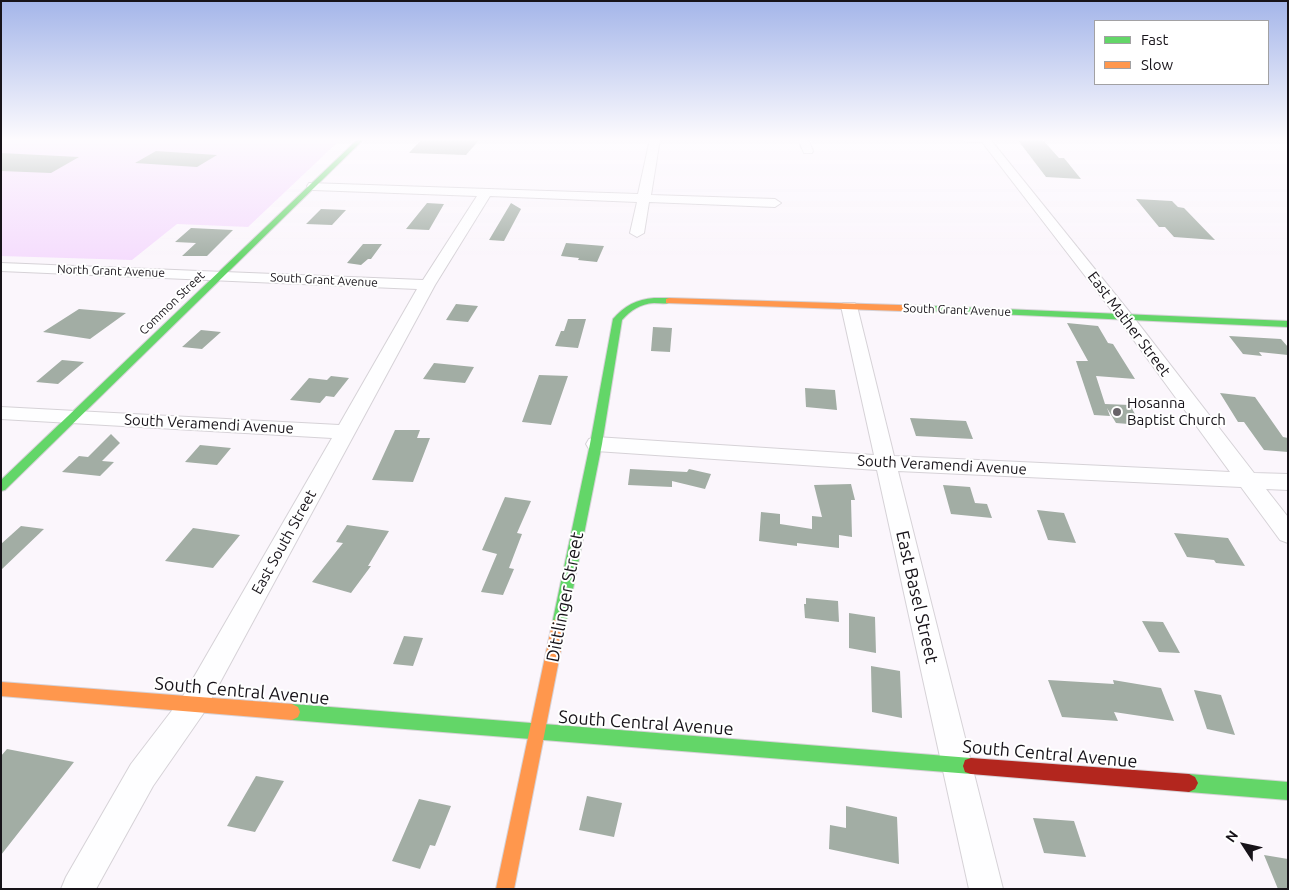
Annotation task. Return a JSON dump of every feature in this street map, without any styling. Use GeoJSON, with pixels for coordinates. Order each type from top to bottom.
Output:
{"type":"FeatureCollection","features":[{"type":"Feature","properties":{"kind":"street","name":"Common Street"},"geometry":{"type":"LineString","coordinates":[[1,487],[318,181]]}},
{"type":"Feature","properties":{"kind":"street"},"geometry":{"type":"LineString","coordinates":[[637,234],[647,181]]}},
{"type":"Feature","properties":{"kind":"street","name":"East Mather Street"},"geometry":{"type":"LineString","coordinates":[[1018,181],[1125,317],[1288,534]]}},
{"type":"Feature","properties":{"kind":"street"},"geometry":{"type":"LineString","coordinates":[[312,186],[775,204]]}},
{"type":"Feature","properties":{"kind":"street","name":"East South Street"},"geometry":{"type":"LineString","coordinates":[[78,889],[142,775],[193,705],[427,285],[486,192]]}},
{"type":"Feature","properties":{"kind":"street","name":"North Grant Avenue"},"geometry":{"type":"LineString","coordinates":[[4,269],[220,275]]}},
{"type":"Feature","properties":{"kind":"street","name":"South Grant Avenue"},"geometry":{"type":"LineString","coordinates":[[220,275],[427,285]]}},
{"type":"Feature","properties":{"kind":"street","name":"South Grant Avenue"},"geometry":{"type":"LineString","coordinates":[[628,307],[648,300],[849,306],[1288,324]]}},
{"type":"Feature","properties":{"kind":"street","name":"East Basel Street"},"geometry":{"type":"LineString","coordinates":[[849,306],[986,889]]}},
{"type":"Feature","properties":{"kind":"street","name":"Dittlinger Street"},"geometry":{"type":"LineString","coordinates":[[505,889],[596,444],[618,319],[628,307]]}},
{"type":"Feature","properties":{"kind":"street","name":"South Veramendi Avenue"},"geometry":{"type":"LineString","coordinates":[[1,413],[346,432]]}},
{"type":"Feature","properties":{"kind":"street","name":"South Veramendi Avenue"},"geometry":{"type":"LineString","coordinates":[[596,444],[886,462],[1288,482]]}},
{"type":"Feature","properties":{"kind":"street","name":"South Central Avenue"},"geometry":{"type":"LineString","coordinates":[[1,689],[1288,791]]}},
{"type":"Feature","properties":{"kind":"shaded area"},"geometry":{"type":"Polygon","coordinates":[[[1,181],[297,181],[248,227],[177,224],[132,260],[1,256],[1,181]]]}},
{"type":"Feature","properties":{"kind":"building"},"geometry":{"type":"Polygon","coordinates":[[[1136,199],[1172,201],[1178,207],[1184,208],[1215,240],[1174,237],[1165,227],[1159,227],[1136,199]]]}},
{"type":"Feature","properties":{"kind":"building"},"geometry":{"type":"Polygon","coordinates":[[[427,203],[444,204],[429,230],[406,229],[427,203]]]}},
{"type":"Feature","properties":{"kind":"building"},"geometry":{"type":"Polygon","coordinates":[[[511,203],[521,209],[504,241],[489,240],[511,203]]]}},
{"type":"Feature","properties":{"kind":"building"},"geometry":{"type":"Polygon","coordinates":[[[321,209],[346,210],[332,225],[306,224],[321,209]]]}},
{"type":"Feature","properties":{"kind":"building"},"geometry":{"type":"Polygon","coordinates":[[[191,228],[233,230],[207,256],[182,256],[196,243],[175,242],[191,228]]]}},
{"type":"Feature","properties":{"kind":"building"},"geometry":{"type":"Polygon","coordinates":[[[566,243],[604,246],[597,262],[561,256],[566,243]]]}},
{"type":"Feature","properties":{"kind":"building"},"geometry":{"type":"Polygon","coordinates":[[[363,244],[382,244],[371,259],[368,259],[361,265],[347,263],[363,244]]]}},
{"type":"Feature","properties":{"kind":"building"},"geometry":{"type":"Polygon","coordinates":[[[456,304],[478,306],[468,322],[446,320],[456,304]]]}},
{"type":"Feature","properties":{"kind":"building"},"geometry":{"type":"Polygon","coordinates":[[[79,309],[126,313],[90,339],[43,332],[79,309]]]}},
{"type":"Feature","properties":{"kind":"building"},"geometry":{"type":"Polygon","coordinates":[[[568,319],[586,319],[578,348],[555,346],[561,331],[564,331],[568,319]]]}},
{"type":"Feature","properties":{"kind":"building"},"geometry":{"type":"Polygon","coordinates":[[[1067,323],[1098,326],[1108,343],[1113,344],[1135,379],[1096,376],[1105,404],[1130,405],[1141,425],[1116,423],[1107,408],[1110,416],[1094,415],[1076,361],[1088,361],[1067,323]]]}},
{"type":"Feature","properties":{"kind":"building"},"geometry":{"type":"Polygon","coordinates":[[[653,327],[672,328],[670,352],[651,351],[653,327]]]}},
{"type":"Feature","properties":{"kind":"building"},"geometry":{"type":"Polygon","coordinates":[[[201,330],[221,332],[202,349],[182,347],[201,330]]]}},
{"type":"Feature","properties":{"kind":"building"},"geometry":{"type":"Polygon","coordinates":[[[1229,336],[1281,339],[1288,347],[1288,355],[1259,352],[1262,356],[1243,354],[1229,336]]]}},
{"type":"Feature","properties":{"kind":"building"},"geometry":{"type":"Polygon","coordinates":[[[62,360],[84,362],[58,384],[36,382],[62,360]]]}},
{"type":"Feature","properties":{"kind":"building"},"geometry":{"type":"Polygon","coordinates":[[[434,363],[474,367],[465,383],[423,379],[434,363]]]}},
{"type":"Feature","properties":{"kind":"building"},"geometry":{"type":"Polygon","coordinates":[[[539,375],[568,376],[551,425],[522,422],[539,375]]]}},
{"type":"Feature","properties":{"kind":"building"},"geometry":{"type":"Polygon","coordinates":[[[331,376],[349,378],[334,397],[326,396],[320,403],[290,400],[309,378],[327,380],[331,376]]]}},
{"type":"Feature","properties":{"kind":"building"},"geometry":{"type":"Polygon","coordinates":[[[805,388],[835,390],[837,410],[806,407],[805,388]]]}},
{"type":"Feature","properties":{"kind":"building"},"geometry":{"type":"Polygon","coordinates":[[[1220,393],[1255,397],[1283,437],[1288,438],[1288,452],[1264,450],[1244,422],[1238,422],[1220,393]]]}},
{"type":"Feature","properties":{"kind":"building"},"geometry":{"type":"Polygon","coordinates":[[[910,418],[966,421],[973,439],[916,436],[910,418]]]}},
{"type":"Feature","properties":{"kind":"building"},"geometry":{"type":"Polygon","coordinates":[[[395,430],[420,430],[417,438],[430,438],[413,482],[372,480],[395,430]]]}},
{"type":"Feature","properties":{"kind":"building"},"geometry":{"type":"Polygon","coordinates":[[[111,434],[120,443],[102,461],[114,462],[100,476],[62,472],[79,456],[88,457],[111,434]]]}},
{"type":"Feature","properties":{"kind":"building"},"geometry":{"type":"Polygon","coordinates":[[[200,445],[231,448],[217,465],[185,462],[200,445]]]}},
{"type":"Feature","properties":{"kind":"building"},"geometry":{"type":"Polygon","coordinates":[[[630,469],[687,472],[689,469],[711,474],[705,489],[672,481],[672,487],[628,485],[630,469]]]}},
{"type":"Feature","properties":{"kind":"building"},"geometry":{"type":"Polygon","coordinates":[[[851,484],[855,500],[851,500],[852,537],[839,535],[839,548],[797,543],[797,546],[759,541],[761,512],[780,514],[780,524],[812,529],[812,516],[822,517],[814,485],[851,484]]]}},
{"type":"Feature","properties":{"kind":"building"},"geometry":{"type":"Polygon","coordinates":[[[943,485],[970,487],[975,503],[987,504],[992,518],[951,514],[943,485]]]}},
{"type":"Feature","properties":{"kind":"building"},"geometry":{"type":"Polygon","coordinates":[[[505,497],[531,501],[517,533],[522,534],[509,568],[514,569],[503,595],[481,592],[497,554],[482,550],[505,497]]]}},
{"type":"Feature","properties":{"kind":"building"},"geometry":{"type":"Polygon","coordinates":[[[1037,510],[1064,513],[1076,543],[1048,540],[1037,510]]]}},
{"type":"Feature","properties":{"kind":"building"},"geometry":{"type":"Polygon","coordinates":[[[347,525],[389,531],[368,566],[371,566],[351,593],[312,582],[343,543],[336,542],[347,525]]]}},
{"type":"Feature","properties":{"kind":"building"},"geometry":{"type":"Polygon","coordinates":[[[21,526],[44,529],[1,570],[1,544],[21,526]]]}},
{"type":"Feature","properties":{"kind":"building"},"geometry":{"type":"Polygon","coordinates":[[[193,528],[240,535],[213,568],[165,561],[193,528]]]}},
{"type":"Feature","properties":{"kind":"building"},"geometry":{"type":"Polygon","coordinates":[[[1174,533],[1228,538],[1245,566],[1187,557],[1174,533]]]}},
{"type":"Feature","properties":{"kind":"building"},"geometry":{"type":"Polygon","coordinates":[[[806,598],[838,601],[839,622],[805,618],[804,604],[806,604],[806,598]]]}},
{"type":"Feature","properties":{"kind":"building"},"geometry":{"type":"Polygon","coordinates":[[[849,613],[875,617],[876,653],[849,648],[849,613]]]}},
{"type":"Feature","properties":{"kind":"building"},"geometry":{"type":"Polygon","coordinates":[[[1142,621],[1163,622],[1180,653],[1159,652],[1142,621]]]}},
{"type":"Feature","properties":{"kind":"building"},"geometry":{"type":"Polygon","coordinates":[[[404,636],[423,638],[413,666],[393,664],[404,636]]]}},
{"type":"Feature","properties":{"kind":"building"},"geometry":{"type":"Polygon","coordinates":[[[871,666],[900,671],[902,718],[872,712],[871,666]]]}},
{"type":"Feature","properties":{"kind":"building"},"geometry":{"type":"Polygon","coordinates":[[[1048,680],[1114,684],[1113,680],[1161,688],[1174,721],[1114,712],[1118,721],[1062,717],[1048,680]]]}},
{"type":"Feature","properties":{"kind":"building"},"geometry":{"type":"Polygon","coordinates":[[[1194,690],[1221,695],[1235,735],[1207,729],[1194,690]]]}},
{"type":"Feature","properties":{"kind":"building"},"geometry":{"type":"Polygon","coordinates":[[[7,749],[74,762],[1,855],[1,756],[7,749]]]}},
{"type":"Feature","properties":{"kind":"building"},"geometry":{"type":"Polygon","coordinates":[[[256,776],[284,781],[255,832],[227,826],[256,776]]]}},
{"type":"Feature","properties":{"kind":"building"},"geometry":{"type":"Polygon","coordinates":[[[587,796],[622,803],[614,837],[579,830],[587,796]]]}},
{"type":"Feature","properties":{"kind":"building"},"geometry":{"type":"Polygon","coordinates":[[[419,799],[451,806],[435,846],[430,845],[420,869],[392,861],[419,799]]]}},
{"type":"Feature","properties":{"kind":"building"},"geometry":{"type":"Polygon","coordinates":[[[846,806],[897,817],[899,864],[829,849],[830,825],[846,828],[846,806]]]}},
{"type":"Feature","properties":{"kind":"building"},"geometry":{"type":"Polygon","coordinates":[[[1033,818],[1074,821],[1086,857],[1044,853],[1033,818]]]}},
{"type":"Feature","properties":{"kind":"building"},"geometry":{"type":"Polygon","coordinates":[[[1264,855],[1288,859],[1288,889],[1278,889],[1264,855]]]}},
{"type":"Feature","properties":{"kind":"traffic: fast"},"geometry":{"type":"LineString","coordinates":[[1,487],[318,181]]}},
{"type":"Feature","properties":{"kind":"traffic: fast"},"geometry":{"type":"LineString","coordinates":[[559,624],[596,444],[618,319],[629,308],[641,302],[669,301]]}},
{"type":"Feature","properties":{"kind":"traffic: fast"},"geometry":{"type":"LineString","coordinates":[[932,309],[1288,324]]}},
{"type":"Feature","properties":{"kind":"traffic: fast"},"geometry":{"type":"LineString","coordinates":[[292,712],[971,766]]}},
{"type":"Feature","properties":{"kind":"traffic: fast"},"geometry":{"type":"LineString","coordinates":[[1189,783],[1288,791]]}},
{"type":"Feature","properties":{"kind":"traffic: slow"},"geometry":{"type":"LineString","coordinates":[[669,301],[932,309]]}},
{"type":"Feature","properties":{"kind":"traffic: slow"},"geometry":{"type":"LineString","coordinates":[[505,889],[559,624]]}},
{"type":"Feature","properties":{"kind":"traffic: slow"},"geometry":{"type":"LineString","coordinates":[[1,689],[292,712]]}},
{"type":"Feature","properties":{"kind":"traffic: jam"},"geometry":{"type":"LineString","coordinates":[[971,766],[1189,783]]}},
{"type":"Feature","properties":{"kind":"place","name":"Hosanna Baptist Church"},"geometry":{"type":"Point","coordinates":[1117,412]}}]}
